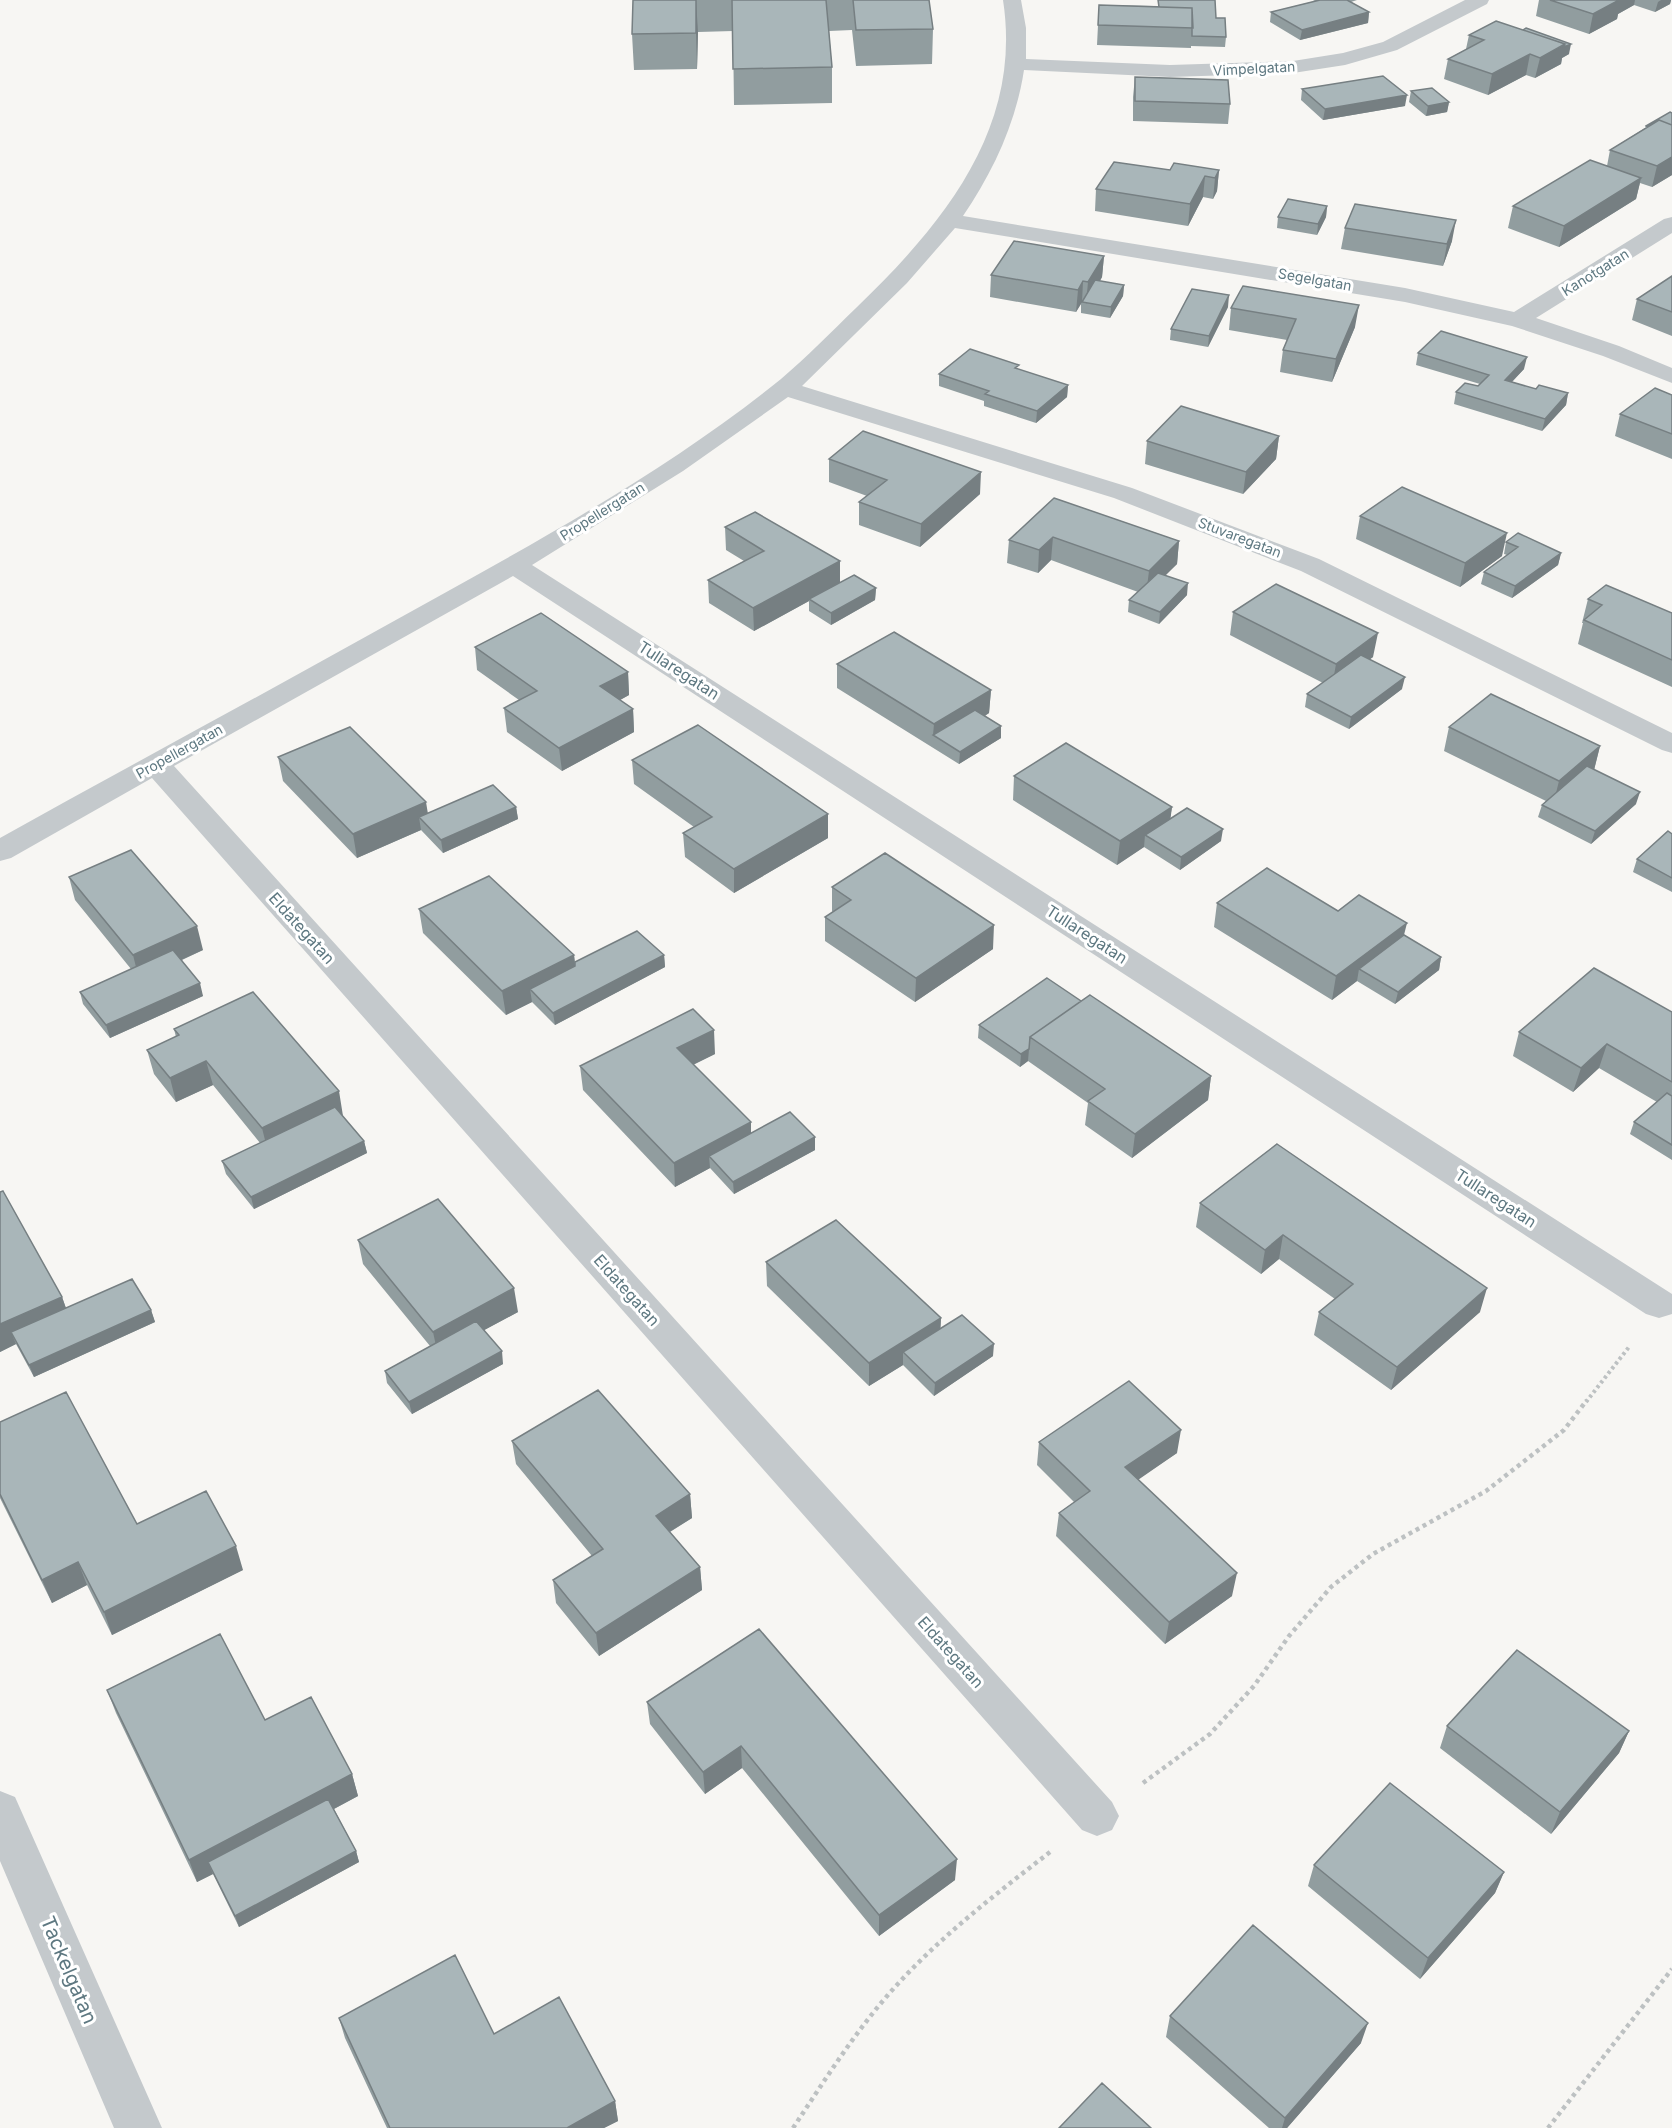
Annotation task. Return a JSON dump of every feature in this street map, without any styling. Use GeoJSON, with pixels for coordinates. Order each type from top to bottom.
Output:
{"type":"FeatureCollection","features":[{"type":"Feature","properties":{"kind":"street","name":"Propellergatan"},"geometry":{"type":"LineString","coordinates":[[0,851],[515,565],[667,470],[784,388],[880,297],[949,220],[992,146],[1008,102],[1015,64],[1017,32],[1012,0]]}},
{"type":"Feature","properties":{"kind":"street","name":"Vimpelgatan"},"geometry":{"type":"LineString","coordinates":[[1015,64],[1170,70],[1293,67],[1345,59],[1390,46],[1480,0]]}},
{"type":"Feature","properties":{"kind":"street","name":"Segelgatan"},"geometry":{"type":"LineString","coordinates":[[949,220],[1405,294],[1518,320],[1611,351],[1672,376]]}},
{"type":"Feature","properties":{"kind":"street","name":"Kanotgatan"},"geometry":{"type":"LineString","coordinates":[[1518,320],[1672,224]]}},
{"type":"Feature","properties":{"kind":"street","name":"Stuvaregatan"},"geometry":{"type":"LineString","coordinates":[[784,388],[1124,493],[1310,565],[1672,744]]}},
{"type":"Feature","properties":{"kind":"street","name":"Tullaregatan"},"geometry":{"type":"LineString","coordinates":[[515,565],[1659,1304]]}},
{"type":"Feature","properties":{"kind":"street","name":"Eldategatan"},"geometry":{"type":"LineString","coordinates":[[156,764],[1097,1816]]}},
{"type":"Feature","properties":{"kind":"street","name":"Tackelgatan"},"geometry":{"type":"LineString","coordinates":[[0,1811],[138,2128]]}},
{"type":"Feature","properties":{"kind":"path"},"geometry":{"type":"LineString","coordinates":[[793,2128],[878,2007],[927,1955],[1014,1880],[1210,1734],[1254,1686],[1289,1636],[1331,1587],[1372,1554],[1486,1491],[1564,1430],[1619,1362],[1659,1304]]}},
{"type":"Feature","properties":{"kind":"path"},"geometry":{"type":"LineString","coordinates":[[1548,2128],[1672,1969]]}},
{"type":"Feature","properties":{"kind":"building"},"geometry":{"type":"Polygon","coordinates":[[[633,0],[696,0],[696,33],[632,34],[633,0]]]}},
{"type":"Feature","properties":{"kind":"building"},"geometry":{"type":"Polygon","coordinates":[[[732,0],[826,0],[832,67],[733,69],[732,0]]]}},
{"type":"Feature","properties":{"kind":"building"},"geometry":{"type":"Polygon","coordinates":[[[853,0],[929,0],[933,29],[856,30],[853,0]]]}},
{"type":"Feature","properties":{"kind":"building"},"geometry":{"type":"Polygon","coordinates":[[[1158,0],[1215,0],[1216,18],[1225,18],[1226,37],[1192,36],[1192,8],[1159,7],[1158,0]]]}},
{"type":"Feature","properties":{"kind":"building"},"geometry":{"type":"Polygon","coordinates":[[[1320,0],[1347,0],[1369,12],[1302,30],[1271,12],[1320,0]]]}},
{"type":"Feature","properties":{"kind":"building"},"geometry":{"type":"Polygon","coordinates":[[[1550,0],[1619,0],[1593,14],[1550,0]]]}},
{"type":"Feature","properties":{"kind":"building"},"geometry":{"type":"Polygon","coordinates":[[[1099,5],[1192,8],[1193,28],[1098,25],[1099,5]]]}},
{"type":"Feature","properties":{"kind":"building"},"geometry":{"type":"Polygon","coordinates":[[[1496,21],[1565,44],[1540,58],[1530,54],[1492,74],[1448,59],[1484,40],[1469,35],[1496,21]]]}},
{"type":"Feature","properties":{"kind":"building"},"geometry":{"type":"Polygon","coordinates":[[[1526,28],[1571,44],[1564,47],[1565,44],[1523,30],[1526,28]]]}},
{"type":"Feature","properties":{"kind":"building"},"geometry":{"type":"Polygon","coordinates":[[[1383,76],[1407,95],[1325,109],[1302,89],[1383,76]]]}},
{"type":"Feature","properties":{"kind":"building"},"geometry":{"type":"Polygon","coordinates":[[[1135,77],[1228,80],[1230,104],[1135,101],[1135,77]]]}},
{"type":"Feature","properties":{"kind":"building"},"geometry":{"type":"Polygon","coordinates":[[[1432,88],[1449,102],[1428,106],[1411,91],[1432,88]]]}},
{"type":"Feature","properties":{"kind":"building"},"geometry":{"type":"Polygon","coordinates":[[[1672,113],[1672,125],[1659,120],[1646,126],[1672,113]]]}},
{"type":"Feature","properties":{"kind":"building"},"geometry":{"type":"Polygon","coordinates":[[[1659,120],[1672,125],[1672,157],[1657,166],[1610,150],[1659,120]]]}},
{"type":"Feature","properties":{"kind":"building"},"geometry":{"type":"Polygon","coordinates":[[[1590,160],[1641,178],[1564,226],[1513,206],[1590,160]]]}},
{"type":"Feature","properties":{"kind":"building"},"geometry":{"type":"Polygon","coordinates":[[[1114,162],[1170,170],[1174,163],[1219,170],[1215,178],[1205,176],[1190,204],[1096,189],[1114,162]]]}},
{"type":"Feature","properties":{"kind":"building"},"geometry":{"type":"Polygon","coordinates":[[[1288,199],[1327,206],[1318,224],[1278,217],[1288,199]]]}},
{"type":"Feature","properties":{"kind":"building"},"geometry":{"type":"Polygon","coordinates":[[[1355,204],[1456,220],[1447,244],[1345,228],[1355,204]]]}},
{"type":"Feature","properties":{"kind":"building"},"geometry":{"type":"Polygon","coordinates":[[[1014,241],[1104,256],[1088,282],[1083,281],[1078,290],[991,275],[1014,241]]]}},
{"type":"Feature","properties":{"kind":"building"},"geometry":{"type":"Polygon","coordinates":[[[1672,276],[1672,312],[1637,299],[1672,276]]]}},
{"type":"Feature","properties":{"kind":"building"},"geometry":{"type":"Polygon","coordinates":[[[1095,280],[1124,285],[1111,307],[1082,302],[1095,280]]]}},
{"type":"Feature","properties":{"kind":"building"},"geometry":{"type":"Polygon","coordinates":[[[1243,286],[1359,305],[1336,359],[1283,350],[1296,319],[1231,308],[1243,286]]]}},
{"type":"Feature","properties":{"kind":"building"},"geometry":{"type":"Polygon","coordinates":[[[1192,289],[1229,295],[1209,336],[1171,329],[1192,289]]]}},
{"type":"Feature","properties":{"kind":"building"},"geometry":{"type":"Polygon","coordinates":[[[1441,331],[1527,357],[1505,380],[1536,389],[1539,385],[1568,393],[1545,419],[1456,392],[1465,383],[1478,386],[1489,375],[1418,353],[1441,331]]]}},
{"type":"Feature","properties":{"kind":"building"},"geometry":{"type":"Polygon","coordinates":[[[970,349],[1019,365],[1015,368],[1068,385],[1037,411],[985,394],[989,391],[939,374],[970,349]]]}},
{"type":"Feature","properties":{"kind":"building"},"geometry":{"type":"Polygon","coordinates":[[[1655,388],[1672,395],[1672,434],[1620,414],[1655,388]]]}},
{"type":"Feature","properties":{"kind":"building"},"geometry":{"type":"Polygon","coordinates":[[[1181,406],[1279,436],[1246,472],[1147,441],[1181,406]]]}},
{"type":"Feature","properties":{"kind":"building"},"geometry":{"type":"Polygon","coordinates":[[[863,431],[981,472],[921,524],[859,502],[887,480],[829,459],[863,431]]]}},
{"type":"Feature","properties":{"kind":"building"},"geometry":{"type":"Polygon","coordinates":[[[1402,487],[1507,533],[1465,563],[1360,516],[1402,487]]]}},
{"type":"Feature","properties":{"kind":"building"},"geometry":{"type":"Polygon","coordinates":[[[1054,498],[1179,541],[1149,571],[1053,537],[1039,550],[1009,540],[1054,498]]]}},
{"type":"Feature","properties":{"kind":"building"},"geometry":{"type":"Polygon","coordinates":[[[755,512],[840,561],[753,608],[708,580],[764,551],[725,527],[755,512]]]}},
{"type":"Feature","properties":{"kind":"building"},"geometry":{"type":"Polygon","coordinates":[[[1518,533],[1561,553],[1515,586],[1484,572],[1518,547],[1506,542],[1518,533]]]}},
{"type":"Feature","properties":{"kind":"building"},"geometry":{"type":"Polygon","coordinates":[[[1158,573],[1188,583],[1160,612],[1129,600],[1158,573]]]}},
{"type":"Feature","properties":{"kind":"building"},"geometry":{"type":"Polygon","coordinates":[[[854,575],[876,588],[831,613],[809,599],[854,575]]]}},
{"type":"Feature","properties":{"kind":"building"},"geometry":{"type":"Polygon","coordinates":[[[1276,584],[1378,633],[1336,664],[1233,612],[1276,584]]]}},
{"type":"Feature","properties":{"kind":"building"},"geometry":{"type":"Polygon","coordinates":[[[1606,585],[1672,613],[1672,660],[1584,620],[1602,605],[1588,599],[1606,585]]]}},
{"type":"Feature","properties":{"kind":"building"},"geometry":{"type":"Polygon","coordinates":[[[541,613],[628,672],[600,686],[633,709],[559,748],[504,708],[537,691],[475,647],[541,613]]]}},
{"type":"Feature","properties":{"kind":"building"},"geometry":{"type":"Polygon","coordinates":[[[894,632],[991,690],[934,724],[837,664],[894,632]]]}},
{"type":"Feature","properties":{"kind":"building"},"geometry":{"type":"Polygon","coordinates":[[[1361,655],[1405,677],[1351,717],[1307,694],[1361,655]]]}},
{"type":"Feature","properties":{"kind":"building"},"geometry":{"type":"Polygon","coordinates":[[[1491,694],[1600,746],[1559,781],[1449,727],[1491,694]]]}},
{"type":"Feature","properties":{"kind":"building"},"geometry":{"type":"Polygon","coordinates":[[[975,710],[1001,726],[960,752],[933,735],[975,710]]]}},
{"type":"Feature","properties":{"kind":"building"},"geometry":{"type":"Polygon","coordinates":[[[698,725],[828,814],[734,869],[683,833],[712,817],[632,760],[698,725]]]}},
{"type":"Feature","properties":{"kind":"building"},"geometry":{"type":"Polygon","coordinates":[[[350,727],[426,802],[353,834],[278,757],[350,727]]]}},
{"type":"Feature","properties":{"kind":"building"},"geometry":{"type":"Polygon","coordinates":[[[1066,743],[1172,807],[1120,841],[1014,776],[1066,743]]]}},
{"type":"Feature","properties":{"kind":"building"},"geometry":{"type":"Polygon","coordinates":[[[1587,766],[1640,792],[1595,831],[1542,805],[1587,766]]]}},
{"type":"Feature","properties":{"kind":"building"},"geometry":{"type":"Polygon","coordinates":[[[493,785],[516,807],[441,840],[419,817],[493,785]]]}},
{"type":"Feature","properties":{"kind":"building"},"geometry":{"type":"Polygon","coordinates":[[[1187,808],[1223,829],[1181,857],[1145,835],[1187,808]]]}},
{"type":"Feature","properties":{"kind":"building"},"geometry":{"type":"Polygon","coordinates":[[[1668,831],[1672,834],[1672,878],[1637,859],[1668,831]]]}},
{"type":"Feature","properties":{"kind":"building"},"geometry":{"type":"Polygon","coordinates":[[[131,850],[197,926],[133,955],[69,877],[131,850]]]}},
{"type":"Feature","properties":{"kind":"building"},"geometry":{"type":"Polygon","coordinates":[[[885,853],[994,925],[916,978],[825,917],[851,900],[832,887],[885,853]]]}},
{"type":"Feature","properties":{"kind":"building"},"geometry":{"type":"Polygon","coordinates":[[[1267,868],[1338,911],[1359,895],[1407,923],[1336,976],[1217,903],[1267,868]]]}},
{"type":"Feature","properties":{"kind":"building"},"geometry":{"type":"Polygon","coordinates":[[[489,876],[574,955],[502,991],[419,909],[489,876]]]}},
{"type":"Feature","properties":{"kind":"building"},"geometry":{"type":"Polygon","coordinates":[[[637,931],[664,955],[553,1013],[530,989],[575,966],[575,962],[637,931]]]}},
{"type":"Feature","properties":{"kind":"building"},"geometry":{"type":"Polygon","coordinates":[[[1404,935],[1441,957],[1398,992],[1359,969],[1404,935]]]}},
{"type":"Feature","properties":{"kind":"building"},"geometry":{"type":"Polygon","coordinates":[[[173,950],[200,983],[106,1025],[80,992],[173,950]]]}},
{"type":"Feature","properties":{"kind":"building"},"geometry":{"type":"Polygon","coordinates":[[[1594,968],[1672,1012],[1672,1082],[1607,1044],[1581,1068],[1519,1032],[1594,968]]]}},
{"type":"Feature","properties":{"kind":"building"},"geometry":{"type":"Polygon","coordinates":[[[1047,978],[1081,1001],[1030,1037],[1029,1049],[1021,1054],[979,1025],[1047,978]]]}},
{"type":"Feature","properties":{"kind":"building"},"geometry":{"type":"Polygon","coordinates":[[[253,992],[339,1091],[262,1128],[206,1061],[170,1078],[147,1050],[179,1035],[174,1029],[253,992]]]}},
{"type":"Feature","properties":{"kind":"building"},"geometry":{"type":"Polygon","coordinates":[[[1090,995],[1211,1076],[1135,1134],[1088,1101],[1105,1089],[1030,1037],[1090,995]]]}},
{"type":"Feature","properties":{"kind":"building"},"geometry":{"type":"Polygon","coordinates":[[[693,1009],[714,1030],[677,1048],[751,1122],[674,1163],[580,1066],[693,1009]]]}},
{"type":"Feature","properties":{"kind":"building"},"geometry":{"type":"Polygon","coordinates":[[[1667,1093],[1672,1096],[1672,1145],[1634,1122],[1667,1093]]]}},
{"type":"Feature","properties":{"kind":"building"},"geometry":{"type":"Polygon","coordinates":[[[335,1107],[364,1141],[251,1197],[222,1161],[335,1107]]]}},
{"type":"Feature","properties":{"kind":"building"},"geometry":{"type":"Polygon","coordinates":[[[790,1112],[815,1137],[733,1182],[709,1156],[790,1112]]]}},
{"type":"Feature","properties":{"kind":"building"},"geometry":{"type":"Polygon","coordinates":[[[1277,1144],[1487,1288],[1397,1367],[1319,1312],[1353,1284],[1283,1235],[1265,1250],[1200,1203],[1277,1144]]]}},
{"type":"Feature","properties":{"kind":"building"},"geometry":{"type":"Polygon","coordinates":[[[3,1191],[62,1297],[0,1324],[0,1192],[3,1191]]]}},
{"type":"Feature","properties":{"kind":"building"},"geometry":{"type":"Polygon","coordinates":[[[438,1199],[514,1288],[433,1332],[358,1240],[438,1199]]]}},
{"type":"Feature","properties":{"kind":"building"},"geometry":{"type":"Polygon","coordinates":[[[836,1220],[941,1318],[869,1363],[766,1262],[836,1220]]]}},
{"type":"Feature","properties":{"kind":"building"},"geometry":{"type":"Polygon","coordinates":[[[132,1279],[151,1310],[29,1365],[11,1332],[132,1279]]]}},
{"type":"Feature","properties":{"kind":"building"},"geometry":{"type":"Polygon","coordinates":[[[962,1315],[994,1344],[935,1383],[903,1352],[962,1315]]]}},
{"type":"Feature","properties":{"kind":"building"},"geometry":{"type":"Polygon","coordinates":[[[476,1321],[502,1351],[409,1402],[385,1371],[476,1321]]]}},
{"type":"Feature","properties":{"kind":"building"},"geometry":{"type":"Polygon","coordinates":[[[1129,1381],[1181,1430],[1125,1467],[1237,1573],[1169,1622],[1059,1513],[1090,1491],[1039,1442],[1129,1381]]]}},
{"type":"Feature","properties":{"kind":"building"},"geometry":{"type":"Polygon","coordinates":[[[598,1390],[690,1494],[656,1516],[700,1567],[596,1633],[553,1580],[603,1549],[512,1441],[598,1390]]]}},
{"type":"Feature","properties":{"kind":"building"},"geometry":{"type":"Polygon","coordinates":[[[66,1392],[137,1524],[206,1491],[236,1546],[104,1612],[78,1562],[42,1580],[0,1494],[0,1422],[66,1392]]]}},
{"type":"Feature","properties":{"kind":"building"},"geometry":{"type":"Polygon","coordinates":[[[759,1629],[957,1859],[879,1915],[741,1746],[703,1772],[647,1702],[759,1629]]]}},
{"type":"Feature","properties":{"kind":"building"},"geometry":{"type":"Polygon","coordinates":[[[220,1634],[265,1720],[311,1697],[352,1774],[189,1860],[107,1690],[220,1634]]]}},
{"type":"Feature","properties":{"kind":"building"},"geometry":{"type":"Polygon","coordinates":[[[1517,1650],[1629,1731],[1560,1812],[1447,1726],[1517,1650]]]}},
{"type":"Feature","properties":{"kind":"building"},"geometry":{"type":"Polygon","coordinates":[[[1390,1783],[1504,1872],[1428,1958],[1314,1865],[1390,1783]]]}},
{"type":"Feature","properties":{"kind":"building"},"geometry":{"type":"Polygon","coordinates":[[[328,1799],[356,1851],[235,1916],[208,1862],[328,1799]]]}},
{"type":"Feature","properties":{"kind":"building"},"geometry":{"type":"Polygon","coordinates":[[[1253,1925],[1368,2023],[1285,2118],[1170,2016],[1253,1925]]]}},
{"type":"Feature","properties":{"kind":"building"},"geometry":{"type":"Polygon","coordinates":[[[455,1955],[494,2034],[559,1997],[615,2101],[567,2128],[390,2128],[339,2018],[455,1955]]]}},
{"type":"Feature","properties":{"kind":"building"},"geometry":{"type":"Polygon","coordinates":[[[1102,2083],[1151,2128],[1059,2128],[1102,2083]]]}}]}
